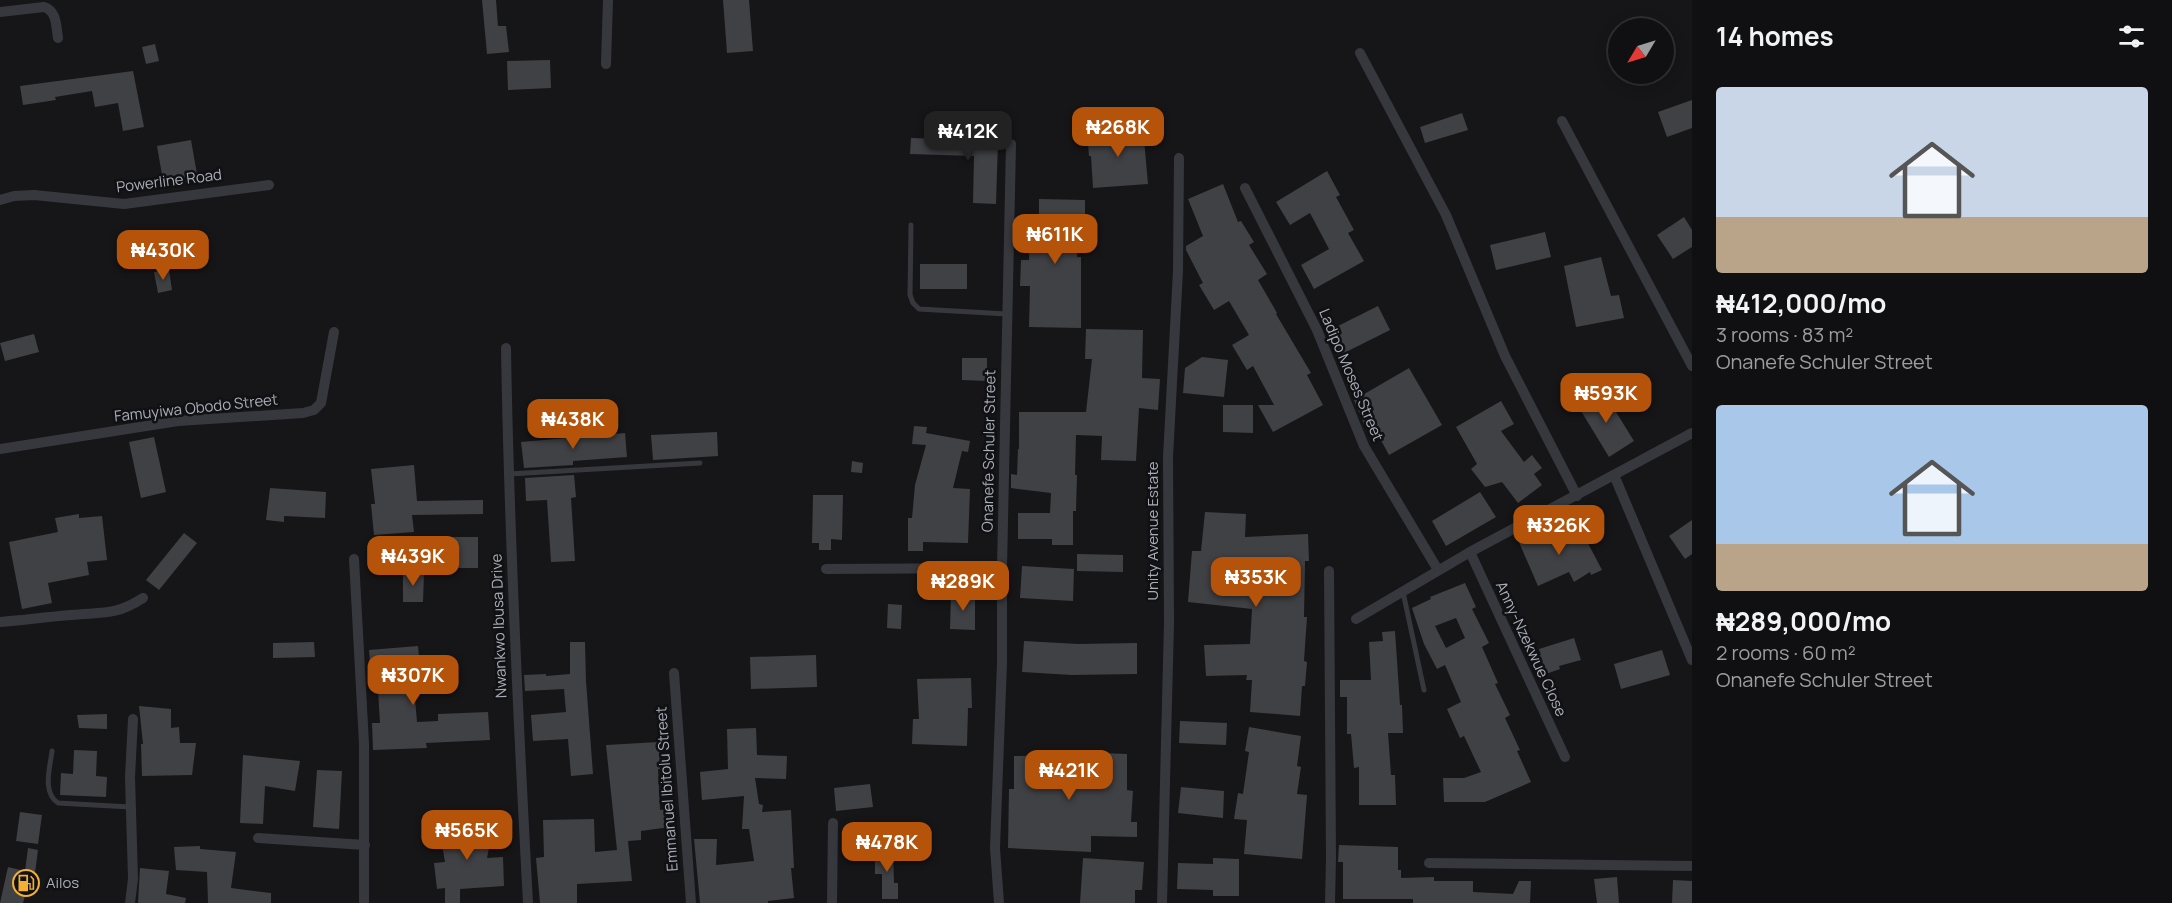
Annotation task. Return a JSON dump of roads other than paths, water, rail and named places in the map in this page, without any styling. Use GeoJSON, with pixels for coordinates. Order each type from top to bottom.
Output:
{"type":"FeatureCollection","features":[{"type":"Feature","properties":{"kind":"street"},"geometry":{"type":"LineString","coordinates":[[606,64],[608,0]]}},
{"type":"Feature","properties":{"kind":"street"},"geometry":{"type":"LineString","coordinates":[[0,12],[44,7],[50,9],[54,14],[57,38]]}},
{"type":"Feature","properties":{"kind":"street"},"geometry":{"type":"LineString","coordinates":[[1360,53],[1446,215],[1505,356],[1577,496]]}},
{"type":"Feature","properties":{"kind":"street"},"geometry":{"type":"LineString","coordinates":[[1562,121],[1692,366]]}},
{"type":"Feature","properties":{"kind":"street","name":"Onanefe Schuler Street"},"geometry":{"type":"LineString","coordinates":[[999,903],[994,848],[1002,663],[1011,144]]}},
{"type":"Feature","properties":{"kind":"street","name":"Unity Avenue Estate"},"geometry":{"type":"LineString","coordinates":[[1162,903],[1168,634],[1168,467],[1178,271],[1179,158]]}},
{"type":"Feature","properties":{"kind":"street","name":"Powerline Road"},"geometry":{"type":"LineString","coordinates":[[0,200],[14,196],[34,195],[124,204],[269,185]]}},
{"type":"Feature","properties":{"kind":"street","name":"Ladipo Moses Street"},"geometry":{"type":"LineString","coordinates":[[1245,188],[1317,330],[1364,446],[1438,570]]}},
{"type":"Feature","properties":{"kind":"street","name":"Famuyiwa Obodo Street"},"geometry":{"type":"LineString","coordinates":[[0,449],[178,421],[303,413],[314,410],[321,403],[334,332]]}},
{"type":"Feature","properties":{"kind":"street","name":"Nwankwo Ibusa Drive"},"geometry":{"type":"LineString","coordinates":[[506,348],[508,474],[528,903]]}},
{"type":"Feature","properties":{"kind":"street"},"geometry":{"type":"LineString","coordinates":[[1356,619],[1470,552],[1692,433]]}},
{"type":"Feature","properties":{"kind":"street"},"geometry":{"type":"LineString","coordinates":[[1614,475],[1692,660]]}},
{"type":"Feature","properties":{"kind":"street","name":"Anny-Nzekwue Close"},"geometry":{"type":"LineString","coordinates":[[1470,552],[1565,757]]}},
{"type":"Feature","properties":{"kind":"street"},"geometry":{"type":"LineString","coordinates":[[354,559],[364,744],[364,903]]}},
{"type":"Feature","properties":{"kind":"street"},"geometry":{"type":"LineString","coordinates":[[826,569],[1002,568]]}},
{"type":"Feature","properties":{"kind":"street"},"geometry":{"type":"LineString","coordinates":[[1329,571],[1330,903]]}},
{"type":"Feature","properties":{"kind":"street"},"geometry":{"type":"LineString","coordinates":[[0,622],[105,614],[127,608],[142,598]]}},
{"type":"Feature","properties":{"kind":"street","name":"Emmanuel Ibitolu Street"},"geometry":{"type":"LineString","coordinates":[[674,673],[691,903]]}},
{"type":"Feature","properties":{"kind":"street"},"geometry":{"type":"LineString","coordinates":[[130,903],[133,879],[130,807],[133,719]]}},
{"type":"Feature","properties":{"kind":"street"},"geometry":{"type":"LineString","coordinates":[[832,903],[833,824]]}},
{"type":"Feature","properties":{"kind":"street"},"geometry":{"type":"LineString","coordinates":[[258,838],[365,845]]}},
{"type":"Feature","properties":{"kind":"street"},"geometry":{"type":"LineString","coordinates":[[1429,863],[1692,866]]}},
{"type":"Feature","properties":{"kind":"lane"},"geometry":{"type":"LineString","coordinates":[[911,225],[910,295],[913,303],[919,309],[1007,314]]}},
{"type":"Feature","properties":{"kind":"lane"},"geometry":{"type":"LineString","coordinates":[[508,474],[700,463]]}},
{"type":"Feature","properties":{"kind":"lane"},"geometry":{"type":"LineString","coordinates":[[1403,591],[1424,690]]}},
{"type":"Feature","properties":{"kind":"lane"},"geometry":{"type":"LineString","coordinates":[[52,751],[48,790],[51,798],[58,803],[130,807]]}},
{"type":"Feature","properties":{"kind":"place","name":"Ailos"},"geometry":{"type":"Point","coordinates":[26,883]}}]}
